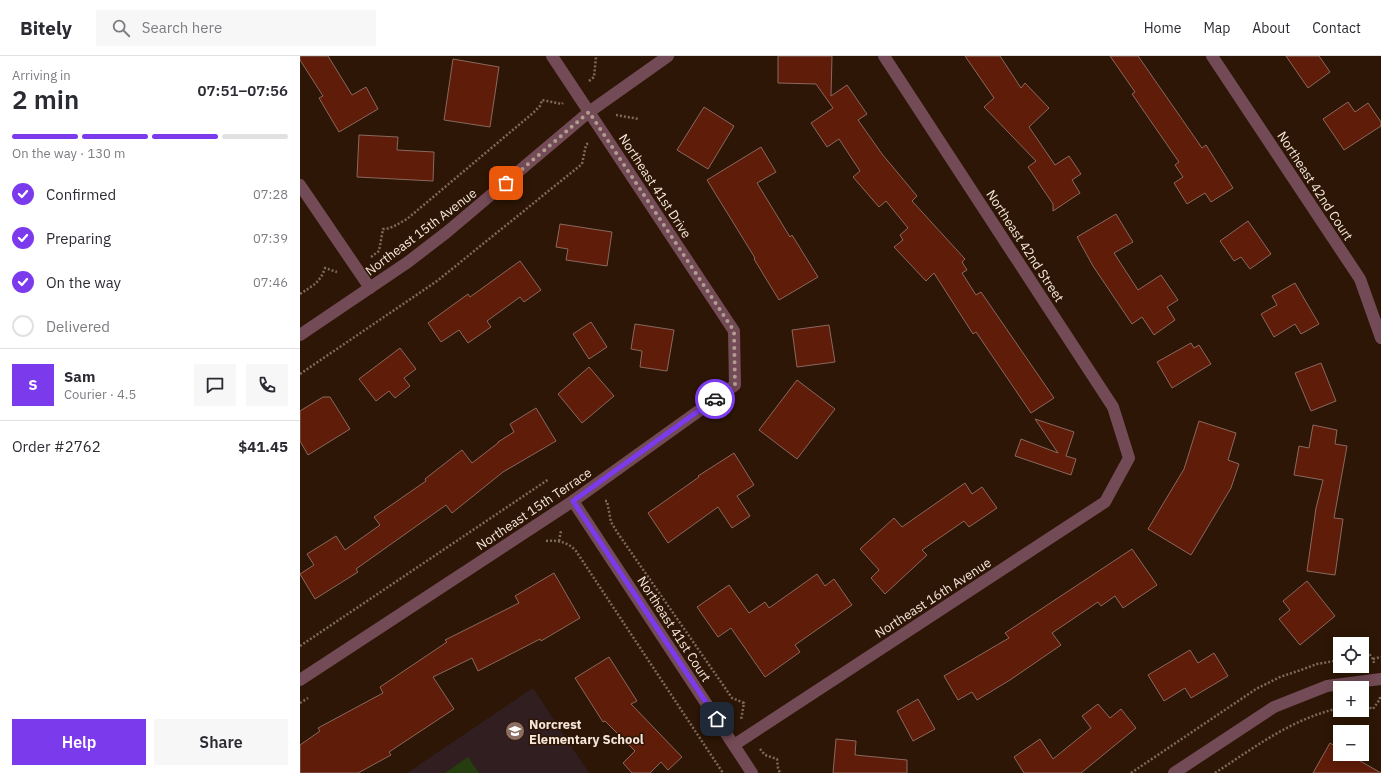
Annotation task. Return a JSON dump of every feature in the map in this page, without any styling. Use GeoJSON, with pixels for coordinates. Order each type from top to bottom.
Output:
{"type":"FeatureCollection","features":[{"type":"Feature","properties":{"kind":"street","name":"Northeast 41st Drive"},"geometry":{"type":"LineString","coordinates":[[552,56],[734,331]]}},
{"type":"Feature","properties":{"kind":"street","name":"Northeast 15th Avenue"},"geometry":{"type":"LineString","coordinates":[[300,335],[370,288],[447,232],[589,112],[668,56]]}},
{"type":"Feature","properties":{"kind":"street","name":"Northeast 42nd Street"},"geometry":{"type":"LineString","coordinates":[[884,56],[1113,406],[1129,458]]}},
{"type":"Feature","properties":{"kind":"street","name":"Northeast 42nd Court"},"geometry":{"type":"LineString","coordinates":[[1212,56],[1360,279],[1381,338]]}},
{"type":"Feature","properties":{"kind":"street"},"geometry":{"type":"LineString","coordinates":[[300,184],[370,288]]}},
{"type":"Feature","properties":{"kind":"street","name":"Northeast 15th Terrace"},"geometry":{"type":"LineString","coordinates":[[300,680],[573,501],[735,385],[734,331]]}},
{"type":"Feature","properties":{"kind":"street","name":"Northeast 16th Avenue"},"geometry":{"type":"LineString","coordinates":[[734,745],[1105,502],[1129,458]]}},
{"type":"Feature","properties":{"kind":"street","name":"Northeast 41st Court"},"geometry":{"type":"LineString","coordinates":[[573,501],[752,773]]}},
{"type":"Feature","properties":{"kind":"street"},"geometry":{"type":"LineString","coordinates":[[1174,773],[1274,707],[1327,686],[1381,679]]}},
{"type":"Feature","properties":{"kind":"path"},"geometry":{"type":"LineString","coordinates":[[300,294],[317,284],[325,268],[346,274],[379,251],[383,229],[394,226],[407,219],[533,113],[540,106],[542,100],[562,104],[594,77],[596,57]]}},
{"type":"Feature","properties":{"kind":"path"},"geometry":{"type":"LineString","coordinates":[[300,374],[437,281],[582,164],[586,145],[617,114],[639,119]]}},
{"type":"Feature","properties":{"kind":"path"},"geometry":{"type":"LineString","coordinates":[[300,646],[549,479]]}},
{"type":"Feature","properties":{"kind":"path"},"geometry":{"type":"LineString","coordinates":[[541,542],[554,540],[564,542],[571,546],[576,552],[723,773]]}},
{"type":"Feature","properties":{"kind":"path"},"geometry":{"type":"LineString","coordinates":[[1373,658],[1381,657]]}},
{"type":"Feature","properties":{"kind":"path"},"geometry":{"type":"LineString","coordinates":[[1131,773],[1256,689],[1280,677],[1317,664],[1333,661]]}},
{"type":"Feature","properties":{"kind":"path"},"geometry":{"type":"LineString","coordinates":[[300,703],[313,694]]}},
{"type":"Feature","properties":{"kind":"path"},"geometry":{"type":"LineString","coordinates":[[1215,773],[1272,735],[1302,720],[1333,710]]}},
{"type":"Feature","properties":{"kind":"shaded area","name":"Norcrest Elementary School"},"geometry":{"type":"Polygon","coordinates":[[[533,688],[589,773],[407,773],[533,688]]]}},
{"type":"Feature","properties":{"kind":"green space"},"geometry":{"type":"Polygon","coordinates":[[[468,757],[479,773],[445,773],[468,757]]]}},
{"type":"Feature","properties":{"kind":"building"},"geometry":{"type":"Polygon","coordinates":[[[300,56],[328,56],[352,95],[366,87],[378,109],[339,132],[319,98],[323,96],[300,60],[300,56]]]}},
{"type":"Feature","properties":{"kind":"building"},"geometry":{"type":"Polygon","coordinates":[[[778,56],[832,56],[831,96],[847,85],[867,114],[858,120],[882,154],[917,196],[912,201],[965,259],[962,262],[967,270],[962,273],[976,295],[981,292],[1054,398],[1031,413],[976,332],[973,334],[934,273],[926,281],[894,247],[903,240],[900,235],[908,228],[886,201],[879,207],[853,177],[860,171],[839,139],[827,147],[811,123],[833,108],[816,84],[778,83],[778,56]]]}},
{"type":"Feature","properties":{"kind":"building"},"geometry":{"type":"Polygon","coordinates":[[[965,56],[1000,56],[1021,88],[1025,83],[1049,108],[1029,127],[1055,165],[1069,156],[1081,174],[1072,180],[1080,193],[1053,211],[1053,204],[1028,167],[1036,161],[984,107],[994,98],[965,56]]]}},
{"type":"Feature","properties":{"kind":"building"},"geometry":{"type":"Polygon","coordinates":[[[1110,56],[1138,56],[1202,148],[1206,145],[1233,188],[1211,202],[1205,193],[1187,204],[1174,183],[1183,177],[1175,165],[1179,162],[1132,94],[1135,92],[1110,56]]]}},
{"type":"Feature","properties":{"kind":"building"},"geometry":{"type":"Polygon","coordinates":[[[1286,56],[1319,56],[1330,72],[1308,88],[1286,56]]]}},
{"type":"Feature","properties":{"kind":"building"},"geometry":{"type":"Polygon","coordinates":[[[453,59],[499,67],[490,127],[444,120],[453,59]]]}},
{"type":"Feature","properties":{"kind":"building"},"geometry":{"type":"Polygon","coordinates":[[[1348,102],[1355,112],[1368,103],[1381,122],[1381,126],[1344,150],[1323,119],[1348,102]]]}},
{"type":"Feature","properties":{"kind":"building"},"geometry":{"type":"Polygon","coordinates":[[[704,107],[734,126],[708,169],[677,150],[704,107]]]}},
{"type":"Feature","properties":{"kind":"building"},"geometry":{"type":"Polygon","coordinates":[[[359,135],[398,137],[397,150],[434,152],[433,181],[357,177],[359,135]]]}},
{"type":"Feature","properties":{"kind":"building"},"geometry":{"type":"Polygon","coordinates":[[[761,147],[776,172],[757,183],[790,237],[792,235],[818,277],[779,300],[707,180],[761,147]]]}},
{"type":"Feature","properties":{"kind":"building"},"geometry":{"type":"Polygon","coordinates":[[[1116,214],[1133,242],[1114,253],[1138,290],[1161,275],[1178,300],[1167,307],[1175,320],[1154,335],[1142,317],[1132,324],[1093,266],[1077,237],[1116,214]]]}},
{"type":"Feature","properties":{"kind":"building"},"geometry":{"type":"Polygon","coordinates":[[[1248,221],[1271,254],[1250,269],[1241,257],[1234,261],[1220,241],[1248,221]]]}},
{"type":"Feature","properties":{"kind":"building"},"geometry":{"type":"Polygon","coordinates":[[[560,224],[612,232],[607,266],[566,260],[568,249],[556,247],[560,224]]]}},
{"type":"Feature","properties":{"kind":"building"},"geometry":{"type":"Polygon","coordinates":[[[520,261],[541,290],[524,302],[520,297],[487,321],[491,327],[468,343],[459,330],[441,342],[428,323],[468,294],[470,297],[520,261]]]}},
{"type":"Feature","properties":{"kind":"building"},"geometry":{"type":"Polygon","coordinates":[[[1295,283],[1319,324],[1301,334],[1295,324],[1274,337],[1261,314],[1277,305],[1272,296],[1295,283]]]}},
{"type":"Feature","properties":{"kind":"building"},"geometry":{"type":"Polygon","coordinates":[[[591,322],[607,347],[589,359],[573,334],[591,322]]]}},
{"type":"Feature","properties":{"kind":"building"},"geometry":{"type":"Polygon","coordinates":[[[635,324],[674,330],[667,371],[640,367],[642,351],[631,349],[635,324]]]}},
{"type":"Feature","properties":{"kind":"building"},"geometry":{"type":"Polygon","coordinates":[[[829,325],[835,362],[797,367],[792,330],[829,325]]]}},
{"type":"Feature","properties":{"kind":"building"},"geometry":{"type":"Polygon","coordinates":[[[1191,343],[1194,348],[1199,345],[1211,364],[1172,388],[1157,362],[1191,343]]]}},
{"type":"Feature","properties":{"kind":"building"},"geometry":{"type":"Polygon","coordinates":[[[400,348],[416,369],[404,378],[410,386],[395,398],[389,391],[376,401],[359,379],[400,348]]]}},
{"type":"Feature","properties":{"kind":"building"},"geometry":{"type":"Polygon","coordinates":[[[1321,363],[1336,401],[1311,411],[1295,373],[1321,363]]]}},
{"type":"Feature","properties":{"kind":"building"},"geometry":{"type":"Polygon","coordinates":[[[589,367],[614,396],[582,423],[558,394],[589,367]]]}},
{"type":"Feature","properties":{"kind":"building"},"geometry":{"type":"Polygon","coordinates":[[[797,380],[835,409],[797,459],[759,430],[797,380]]]}},
{"type":"Feature","properties":{"kind":"building"},"geometry":{"type":"Polygon","coordinates":[[[323,397],[330,397],[350,429],[308,455],[300,441],[300,411],[323,397]]]}},
{"type":"Feature","properties":{"kind":"building"},"geometry":{"type":"Polygon","coordinates":[[[536,408],[556,441],[503,472],[452,513],[446,505],[356,569],[358,572],[315,599],[300,574],[314,565],[307,554],[336,536],[345,550],[380,525],[374,517],[426,481],[425,479],[462,450],[472,463],[498,442],[514,432],[510,424],[536,408]]]}},
{"type":"Feature","properties":{"kind":"building"},"geometry":{"type":"Polygon","coordinates":[[[1035,419],[1074,432],[1066,456],[1076,459],[1071,475],[1015,456],[1021,439],[1058,453],[1035,419]]]}},
{"type":"Feature","properties":{"kind":"building"},"geometry":{"type":"Polygon","coordinates":[[[1199,421],[1236,433],[1228,460],[1239,464],[1231,488],[1191,555],[1148,529],[1184,469],[1199,421]]]}},
{"type":"Feature","properties":{"kind":"building"},"geometry":{"type":"Polygon","coordinates":[[[1313,425],[1337,430],[1335,444],[1347,446],[1334,518],[1343,519],[1335,575],[1307,571],[1316,508],[1323,480],[1294,475],[1299,446],[1309,448],[1313,425]]]}},
{"type":"Feature","properties":{"kind":"building"},"geometry":{"type":"Polygon","coordinates":[[[734,453],[754,485],[737,496],[750,516],[732,528],[718,507],[668,543],[648,513],[699,477],[698,476],[734,453]]]}},
{"type":"Feature","properties":{"kind":"building"},"geometry":{"type":"Polygon","coordinates":[[[965,483],[972,494],[982,487],[997,508],[969,527],[964,521],[922,550],[927,555],[885,594],[871,578],[879,570],[860,549],[894,518],[902,527],[965,483]]]}},
{"type":"Feature","properties":{"kind":"building"},"geometry":{"type":"Polygon","coordinates":[[[1132,549],[1157,585],[1123,608],[1115,596],[1101,606],[1098,602],[1052,633],[1061,645],[1010,680],[977,700],[972,692],[958,700],[944,676],[1009,638],[1005,633],[1132,549]]]}},
{"type":"Feature","properties":{"kind":"building"},"geometry":{"type":"Polygon","coordinates":[[[554,573],[580,618],[541,641],[540,639],[478,671],[472,658],[433,677],[454,709],[389,752],[391,755],[358,773],[300,773],[300,745],[320,731],[318,728],[383,693],[380,687],[447,642],[445,640],[519,603],[515,596],[554,573]]]}},
{"type":"Feature","properties":{"kind":"building"},"geometry":{"type":"Polygon","coordinates":[[[817,574],[825,586],[834,579],[852,605],[795,645],[800,652],[765,677],[731,628],[718,637],[697,607],[729,585],[749,613],[765,602],[769,608],[817,574]]]}},
{"type":"Feature","properties":{"kind":"building"},"geometry":{"type":"Polygon","coordinates":[[[1307,581],[1335,616],[1300,645],[1279,619],[1290,610],[1283,601],[1307,581]]]}},
{"type":"Feature","properties":{"kind":"building"},"geometry":{"type":"Polygon","coordinates":[[[1190,650],[1198,663],[1214,653],[1228,676],[1191,698],[1185,688],[1164,701],[1148,675],[1190,650]]]}},
{"type":"Feature","properties":{"kind":"building"},"geometry":{"type":"Polygon","coordinates":[[[609,657],[637,701],[631,704],[682,757],[668,770],[661,762],[650,773],[632,773],[623,763],[635,751],[605,721],[603,722],[575,678],[609,657]]]}},
{"type":"Feature","properties":{"kind":"building"},"geometry":{"type":"Polygon","coordinates":[[[918,699],[935,729],[913,741],[897,711],[918,699]]]}},
{"type":"Feature","properties":{"kind":"building"},"geometry":{"type":"Polygon","coordinates":[[[1098,704],[1110,718],[1121,709],[1136,728],[1081,773],[1024,773],[1014,757],[1040,739],[1053,759],[1091,728],[1082,716],[1098,704]]]}},
{"type":"Feature","properties":{"kind":"building"},"geometry":{"type":"Polygon","coordinates":[[[836,739],[856,741],[855,755],[907,760],[907,773],[833,773],[836,739]]]}},
{"type":"Feature","properties":{"kind":"building"},"geometry":{"type":"Polygon","coordinates":[[[1330,743],[1333,745],[1333,761],[1360,761],[1381,773],[1313,773],[1330,743]]]}},
{"type":"Feature","properties":{"kind":"way so far"},"geometry":{"type":"LineString","coordinates":[[506,183],[589,112],[734,331],[735,385],[715,399]]}},
{"type":"Feature","properties":{"kind":"place","name":"Norcrest Elementary School"},"geometry":{"type":"Point","coordinates":[515,731]}},
{"type":"Feature","properties":{"kind":"route"},"geometry":{"type":"LineString","coordinates":[[715,399],[573,501],[717,719]]}}]}
